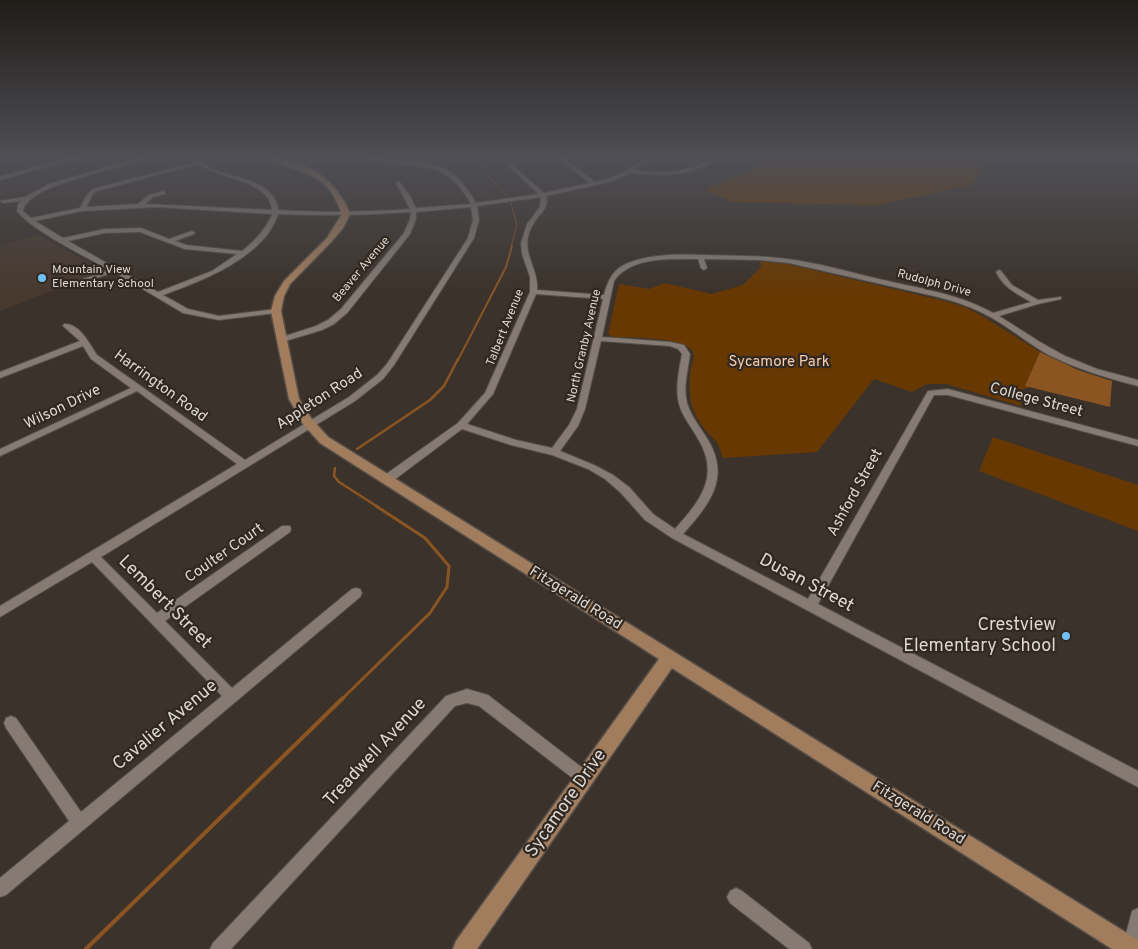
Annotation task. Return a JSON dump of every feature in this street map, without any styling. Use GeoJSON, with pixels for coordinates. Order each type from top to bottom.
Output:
{"type":"FeatureCollection","features":[{"type":"Feature","properties":{"kind":"main road"},"geometry":{"type":"LineString","coordinates":[[276,311],[279,296],[287,282],[337,231],[346,214],[342,203]]}},
{"type":"Feature","properties":{"kind":"main road","name":"Fitzgerald Road"},"geometry":{"type":"LineString","coordinates":[[276,311],[294,398],[299,412],[308,425],[344,455],[1131,949]]}},
{"type":"Feature","properties":{"kind":"main road","name":"Sycamore Drive"},"geometry":{"type":"LineString","coordinates":[[464,949],[669,658]]}},
{"type":"Feature","properties":{"kind":"street"},"geometry":{"type":"LineString","coordinates":[[22,203],[20,211],[30,220],[186,311],[206,316],[233,317],[276,311]]}},
{"type":"Feature","properties":{"kind":"street"},"geometry":{"type":"LineString","coordinates":[[82,209],[85,203]]}},
{"type":"Feature","properties":{"kind":"street"},"geometry":{"type":"LineString","coordinates":[[158,295],[214,272],[242,253],[270,228],[277,213],[274,203]]}},
{"type":"Feature","properties":{"kind":"street"},"geometry":{"type":"LineString","coordinates":[[411,203],[414,211]]}},
{"type":"Feature","properties":{"kind":"street"},"geometry":{"type":"LineString","coordinates":[[30,220],[82,209],[140,205],[168,205],[277,213],[346,214],[414,211],[486,203]]}},
{"type":"Feature","properties":{"kind":"street","name":"Talbert Avenue"},"geometry":{"type":"LineString","coordinates":[[386,480],[461,425],[495,385],[533,292],[534,275],[525,254],[524,244],[530,224],[545,206],[545,203]]}},
{"type":"Feature","properties":{"kind":"street","name":"Appleton Road"},"geometry":{"type":"LineString","coordinates":[[0,612],[366,389],[390,365],[471,238],[476,220],[474,205]]}},
{"type":"Feature","properties":{"kind":"street","name":"Beaver Avenue"},"geometry":{"type":"LineString","coordinates":[[282,340],[319,328],[344,311],[407,234],[413,222],[414,211]]}},
{"type":"Feature","properties":{"kind":"street"},"geometry":{"type":"LineString","coordinates":[[62,240],[95,232],[128,230],[150,232],[169,241],[195,249],[242,253]]}},
{"type":"Feature","properties":{"kind":"street"},"geometry":{"type":"LineString","coordinates":[[169,241],[192,233]]}},
{"type":"Feature","properties":{"kind":"street"},"geometry":{"type":"LineString","coordinates":[[704,257],[704,268]]}},
{"type":"Feature","properties":{"kind":"street","name":"North Granby Avenue"},"geometry":{"type":"LineString","coordinates":[[554,452],[573,426],[582,409],[611,281],[615,275],[629,266],[659,258],[704,257]]}},
{"type":"Feature","properties":{"kind":"street","name":"Rudolph Drive"},"geometry":{"type":"LineString","coordinates":[[704,257],[760,258],[789,261],[940,294],[993,315],[1040,346],[1068,360],[1109,376],[1138,383]]}},
{"type":"Feature","properties":{"kind":"street"},"geometry":{"type":"LineString","coordinates":[[74,284],[114,270]]}},
{"type":"Feature","properties":{"kind":"street"},"geometry":{"type":"LineString","coordinates":[[1000,272],[1000,277],[1009,286],[1037,302]]}},
{"type":"Feature","properties":{"kind":"street"},"geometry":{"type":"LineString","coordinates":[[533,292],[608,296]]}},
{"type":"Feature","properties":{"kind":"street"},"geometry":{"type":"LineString","coordinates":[[993,315],[1037,302],[1059,298]]}},
{"type":"Feature","properties":{"kind":"street","name":"Harrington Road"},"geometry":{"type":"LineString","coordinates":[[67,326],[86,342],[94,357],[244,464]]}},
{"type":"Feature","properties":{"kind":"street"},"geometry":{"type":"LineString","coordinates":[[599,339],[670,344],[681,348],[686,354],[682,393],[683,403],[688,416],[707,445],[713,463],[712,482],[706,502],[676,536]]}},
{"type":"Feature","properties":{"kind":"street"},"geometry":{"type":"LineString","coordinates":[[0,375],[86,342]]}},
{"type":"Feature","properties":{"kind":"street","name":"Wilson Drive"},"geometry":{"type":"LineString","coordinates":[[0,453],[137,388]]}},
{"type":"Feature","properties":{"kind":"street","name":"College Street"},"geometry":{"type":"LineString","coordinates":[[928,395],[936,391],[948,392],[1138,443]]}},
{"type":"Feature","properties":{"kind":"street","name":"Ashford Street"},"geometry":{"type":"LineString","coordinates":[[810,606],[928,395]]}},
{"type":"Feature","properties":{"kind":"street","name":"Dusan Street"},"geometry":{"type":"LineString","coordinates":[[461,425],[514,443],[554,452],[591,467],[609,477],[625,490],[649,517],[676,536],[1138,779]]}},
{"type":"Feature","properties":{"kind":"street","name":"Coulter Court"},"geometry":{"type":"LineString","coordinates":[[156,621],[286,529]]}},
{"type":"Feature","properties":{"kind":"street","name":"Lembert Street"},"geometry":{"type":"LineString","coordinates":[[93,556],[231,696]]}},
{"type":"Feature","properties":{"kind":"street","name":"Cavalier Avenue"},"geometry":{"type":"LineString","coordinates":[[0,889],[356,592]]}},
{"type":"Feature","properties":{"kind":"street","name":"Treadwell Avenue"},"geometry":{"type":"LineString","coordinates":[[218,949],[451,701],[467,696],[483,700],[584,778]]}},
{"type":"Feature","properties":{"kind":"street"},"geometry":{"type":"LineString","coordinates":[[11,724],[79,822]]}},
{"type":"Feature","properties":{"kind":"street"},"geometry":{"type":"LineString","coordinates":[[736,897],[803,949]]}},
{"type":"Feature","properties":{"kind":"street"},"geometry":{"type":"LineString","coordinates":[[1131,949],[1138,917]]}},
{"type":"Feature","properties":{"kind":"shaded area","name":"Mountain View Elementary School"},"geometry":{"type":"Polygon","coordinates":[[[38,235],[102,270],[101,272],[0,311],[0,246],[38,235]]]}},
{"type":"Feature","properties":{"kind":"shaded area"},"geometry":{"type":"Polygon","coordinates":[[[1040,352],[1078,370],[1112,381],[1110,407],[1025,386],[1040,352]]]}},
{"type":"Feature","properties":{"kind":"green space"},"geometry":{"type":"Polygon","coordinates":[[[794,203],[884,203],[876,205],[794,203]]]}},
{"type":"Feature","properties":{"kind":"green space","name":"Sycamore Park"},"geometry":{"type":"Polygon","coordinates":[[[760,261],[787,264],[949,302],[967,308],[1040,352],[1026,385],[1032,387],[1023,389],[1021,406],[946,384],[927,384],[912,392],[874,379],[817,452],[723,458],[718,444],[702,425],[692,406],[690,382],[694,356],[691,349],[672,341],[613,337],[608,334],[619,284],[649,289],[665,283],[712,294],[743,285],[761,267],[760,261]]]}},
{"type":"Feature","properties":{"kind":"green space"},"geometry":{"type":"Polygon","coordinates":[[[993,437],[1138,485],[1138,531],[979,471],[993,437]]]}},
{"type":"Feature","properties":{"kind":"waterway"},"geometry":{"type":"LineString","coordinates":[[511,203],[517,225],[511,247]]}},
{"type":"Feature","properties":{"kind":"waterway"},"geometry":{"type":"LineString","coordinates":[[458,360],[506,267],[512,246]]}},
{"type":"Feature","properties":{"kind":"waterway"},"geometry":{"type":"LineString","coordinates":[[357,449],[430,400],[444,386],[458,359]]}},
{"type":"Feature","properties":{"kind":"waterway"},"geometry":{"type":"LineString","coordinates":[[335,468],[334,476],[339,482],[378,507]]}},
{"type":"Feature","properties":{"kind":"waterway"},"geometry":{"type":"LineString","coordinates":[[342,699],[430,613],[447,587],[449,566],[425,538],[376,506]]}},
{"type":"Feature","properties":{"kind":"waterway"},"geometry":{"type":"LineString","coordinates":[[86,949],[343,698]]}},
{"type":"Feature","properties":{"kind":"place","name":"Mountain View Elementary School"},"geometry":{"type":"Point","coordinates":[42,278]}},
{"type":"Feature","properties":{"kind":"place","name":"Crestview Elementary School"},"geometry":{"type":"Point","coordinates":[1066,636]}}]}
